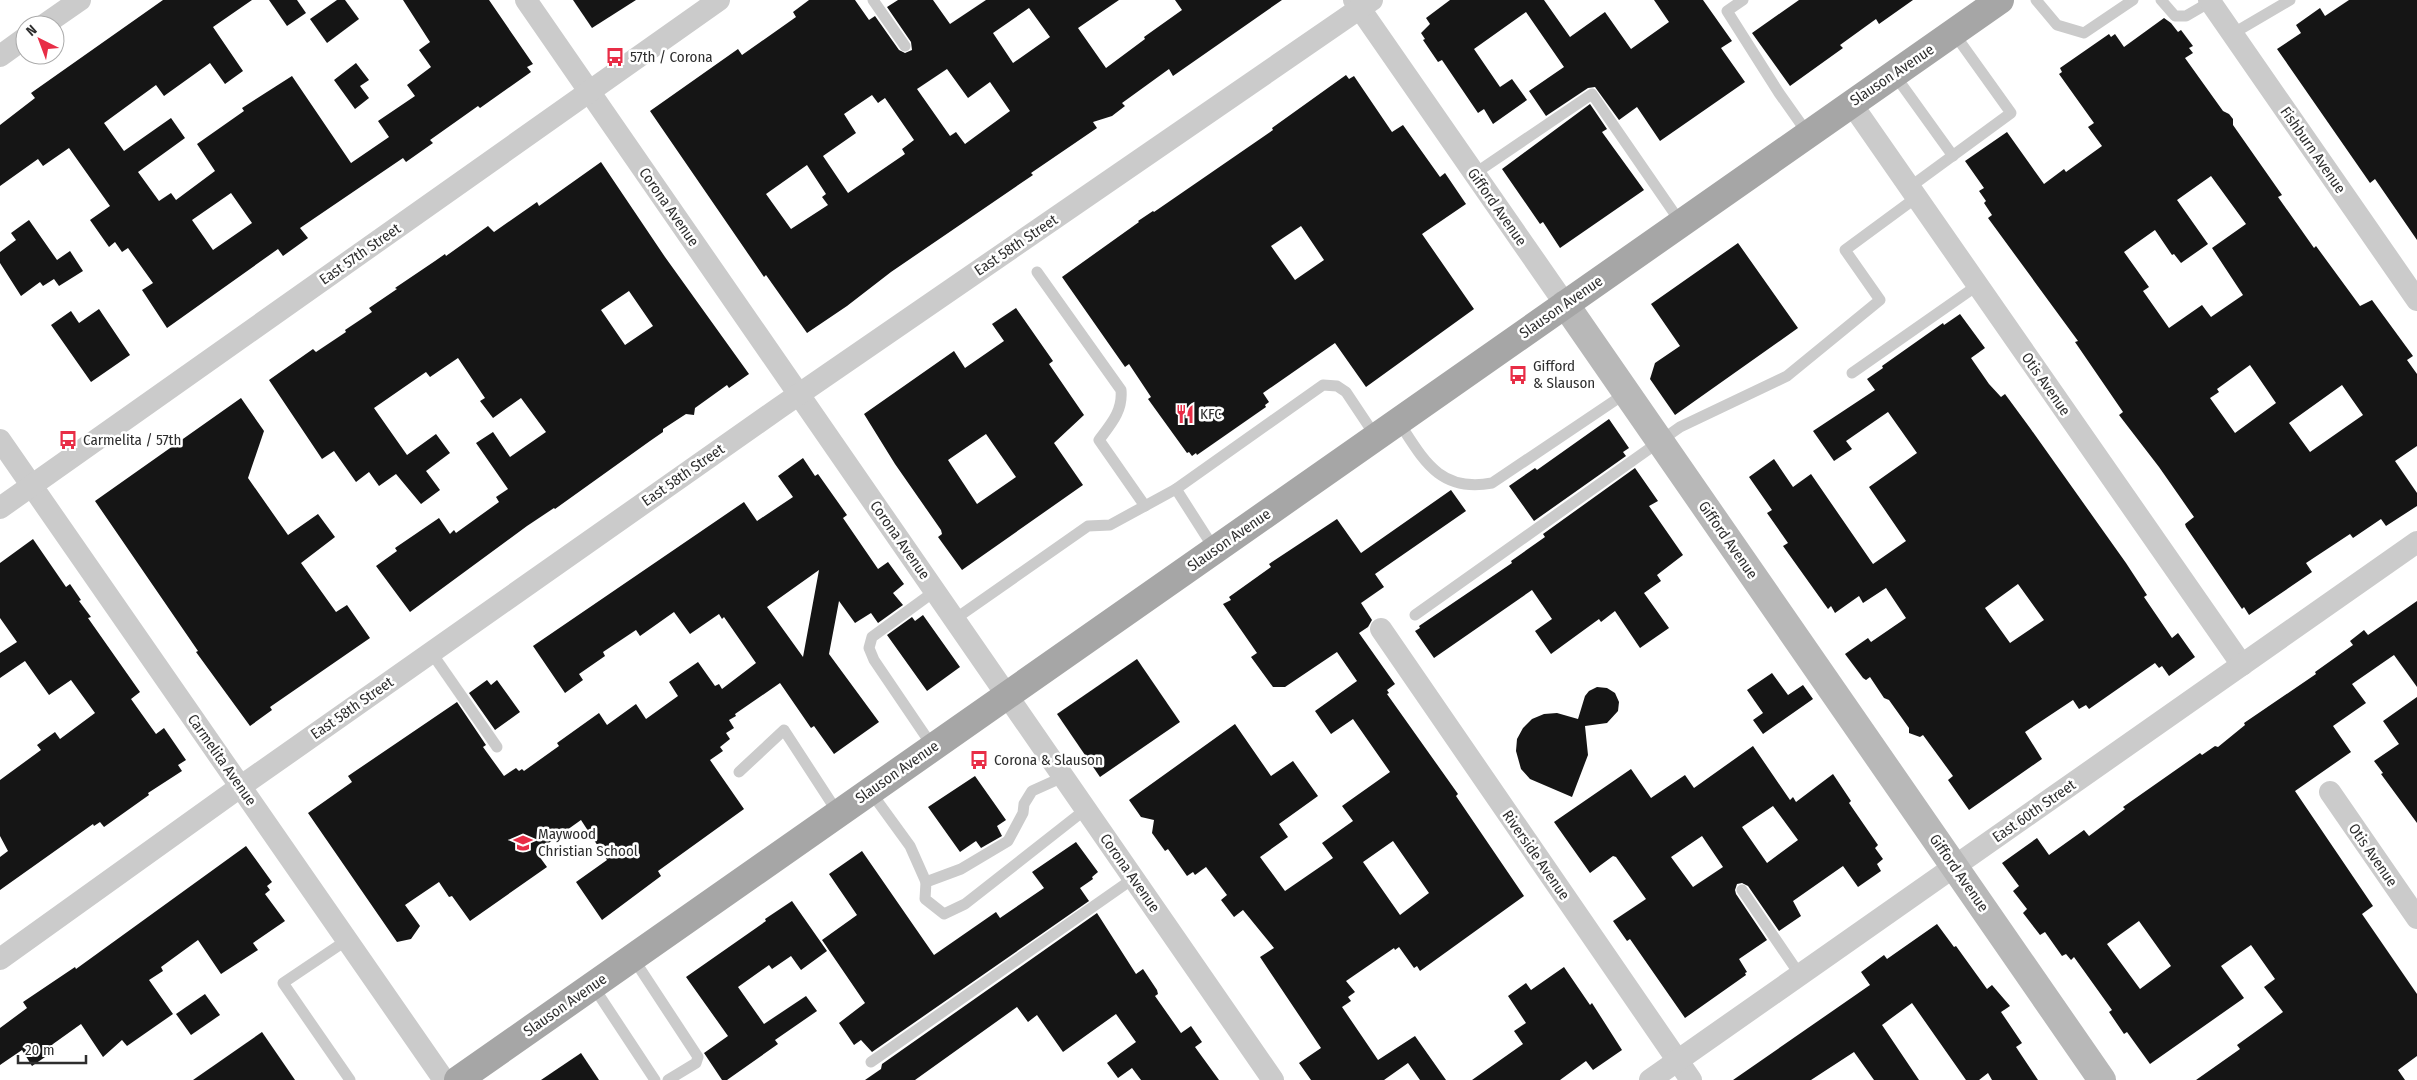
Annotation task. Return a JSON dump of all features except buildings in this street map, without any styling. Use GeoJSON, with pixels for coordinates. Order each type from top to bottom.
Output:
{"type":"FeatureCollection","features":[{"type":"Feature","properties":{"kind":"main road","name":"Slauson Avenue"},"geometry":{"type":"LineString","coordinates":[[458,1080],[1894,74],[1953,32],[1985,4]]}},
{"type":"Feature","properties":{"kind":"street"},"geometry":{"type":"LineString","coordinates":[[58,15],[80,0]]}},
{"type":"Feature","properties":{"kind":"street","name":"Corona Avenue"},"geometry":{"type":"LineString","coordinates":[[526,0],[1273,1080]]}},
{"type":"Feature","properties":{"kind":"street","name":"East 57th Street"},"geometry":{"type":"LineString","coordinates":[[0,508],[720,0]]}},
{"type":"Feature","properties":{"kind":"street","name":"Fishburn Avenue"},"geometry":{"type":"LineString","coordinates":[[2210,1],[2417,300]]}},
{"type":"Feature","properties":{"kind":"street","name":"Gifford Avenue"},"geometry":{"type":"LineString","coordinates":[[1362,3],[1474,174],[2102,1080]]}},
{"type":"Feature","properties":{"kind":"street","name":"East 58th Street"},"geometry":{"type":"LineString","coordinates":[[0,959],[431,652],[1362,3]]}},
{"type":"Feature","properties":{"kind":"street"},"geometry":{"type":"LineString","coordinates":[[0,56],[15,45]]}},
{"type":"Feature","properties":{"kind":"street","name":"Otis Avenue"},"geometry":{"type":"LineString","coordinates":[[1851,103],[2242,665]]}},
{"type":"Feature","properties":{"kind":"street","name":"Carmelita Avenue"},"geometry":{"type":"LineString","coordinates":[[0,440],[444,1080]]}},
{"type":"Feature","properties":{"kind":"street","name":"East 60th Street"},"geometry":{"type":"LineString","coordinates":[[1650,1080],[2417,542]]}},
{"type":"Feature","properties":{"kind":"street","name":"Riverside Avenue"},"geometry":{"type":"LineString","coordinates":[[1381,630],[1691,1080]]}},
{"type":"Feature","properties":{"kind":"street","name":"Otis Avenue"},"geometry":{"type":"LineString","coordinates":[[2330,792],[2417,918]]}},
{"type":"Feature","properties":{"kind":"lane"},"geometry":{"type":"LineString","coordinates":[[873,0],[905,46]]}},
{"type":"Feature","properties":{"kind":"lane"},"geometry":{"type":"LineString","coordinates":[[1743,0],[1727,11],[1779,93],[1808,134]]}},
{"type":"Feature","properties":{"kind":"lane"},"geometry":{"type":"LineString","coordinates":[[2036,0],[2057,25],[2084,34],[2133,0]]}},
{"type":"Feature","properties":{"kind":"lane"},"geometry":{"type":"LineString","coordinates":[[2161,0],[2175,16],[2186,16],[2210,1]]}},
{"type":"Feature","properties":{"kind":"lane"},"geometry":{"type":"LineString","coordinates":[[2232,34],[2290,0]]}},
{"type":"Feature","properties":{"kind":"lane"},"geometry":{"type":"LineString","coordinates":[[1415,615],[1680,427],[1787,376],[1880,300],[1845,250],[1953,156],[2011,113],[1953,32]]}},
{"type":"Feature","properties":{"kind":"lane"},"geometry":{"type":"LineString","coordinates":[[1894,74],[1953,156]]}},
{"type":"Feature","properties":{"kind":"lane"},"geometry":{"type":"LineString","coordinates":[[1474,174],[1592,94],[1681,223]]}},
{"type":"Feature","properties":{"kind":"lane"},"geometry":{"type":"LineString","coordinates":[[1037,272],[1121,390],[1122,401],[1117,416],[1099,440],[1145,506]]}},
{"type":"Feature","properties":{"kind":"lane"},"geometry":{"type":"LineString","coordinates":[[1852,373],[1978,285]]}},
{"type":"Feature","properties":{"kind":"lane"},"geometry":{"type":"LineString","coordinates":[[955,619],[1088,526],[1110,525],[1176,489],[1323,385],[1337,386],[1346,392],[1376,437]]}},
{"type":"Feature","properties":{"kind":"lane"},"geometry":{"type":"LineString","coordinates":[[1398,421],[1427,464],[1437,474],[1464,484],[1476,486],[1492,483],[1626,393]]}},
{"type":"Feature","properties":{"kind":"lane"},"geometry":{"type":"LineString","coordinates":[[1176,489],[1215,550]]}},
{"type":"Feature","properties":{"kind":"lane"},"geometry":{"type":"LineString","coordinates":[[933,747],[874,660],[869,648],[872,637],[935,591]]}},
{"type":"Feature","properties":{"kind":"lane"},"geometry":{"type":"LineString","coordinates":[[431,652],[497,747]]}},
{"type":"Feature","properties":{"kind":"lane"},"geometry":{"type":"LineString","coordinates":[[739,772],[784,730],[838,813]]}},
{"type":"Feature","properties":{"kind":"lane"},"geometry":{"type":"LineString","coordinates":[[926,882],[961,869],[1008,841],[1023,813],[1024,804],[1032,791],[1063,776]]}},
{"type":"Feature","properties":{"kind":"lane"},"geometry":{"type":"LineString","coordinates":[[870,791],[910,846],[926,882],[925,899],[944,914],[965,904],[1086,809]]}},
{"type":"Feature","properties":{"kind":"lane"},"geometry":{"type":"LineString","coordinates":[[871,1062],[1134,878]]}},
{"type":"Feature","properties":{"kind":"lane"},"geometry":{"type":"LineString","coordinates":[[1742,890],[1800,975]]}},
{"type":"Feature","properties":{"kind":"lane"},"geometry":{"type":"LineString","coordinates":[[347,940],[283,983],[350,1080]]}},
{"type":"Feature","properties":{"kind":"lane"},"geometry":{"type":"LineString","coordinates":[[633,958],[698,1057],[696,1063],[668,1080]]}},
{"type":"Feature","properties":{"kind":"lane"},"geometry":{"type":"LineString","coordinates":[[592,986],[655,1080]]}},
{"type":"Feature","properties":{"kind":"place","name":"57th / Corona"},"geometry":{"type":"Point","coordinates":[615,57]}},
{"type":"Feature","properties":{"kind":"place","name":"Gifford & Slauson"},"geometry":{"type":"Point","coordinates":[1518,375]}},
{"type":"Feature","properties":{"kind":"place","name":"KFC"},"geometry":{"type":"Point","coordinates":[1185,414]}},
{"type":"Feature","properties":{"kind":"place","name":"Carmelita / 57th"},"geometry":{"type":"Point","coordinates":[68,440]}},
{"type":"Feature","properties":{"kind":"place","name":"Corona & Slauson"},"geometry":{"type":"Point","coordinates":[979,760]}},
{"type":"Feature","properties":{"kind":"place","name":"Maywood Christian School"},"geometry":{"type":"Point","coordinates":[523,843]}}]}
